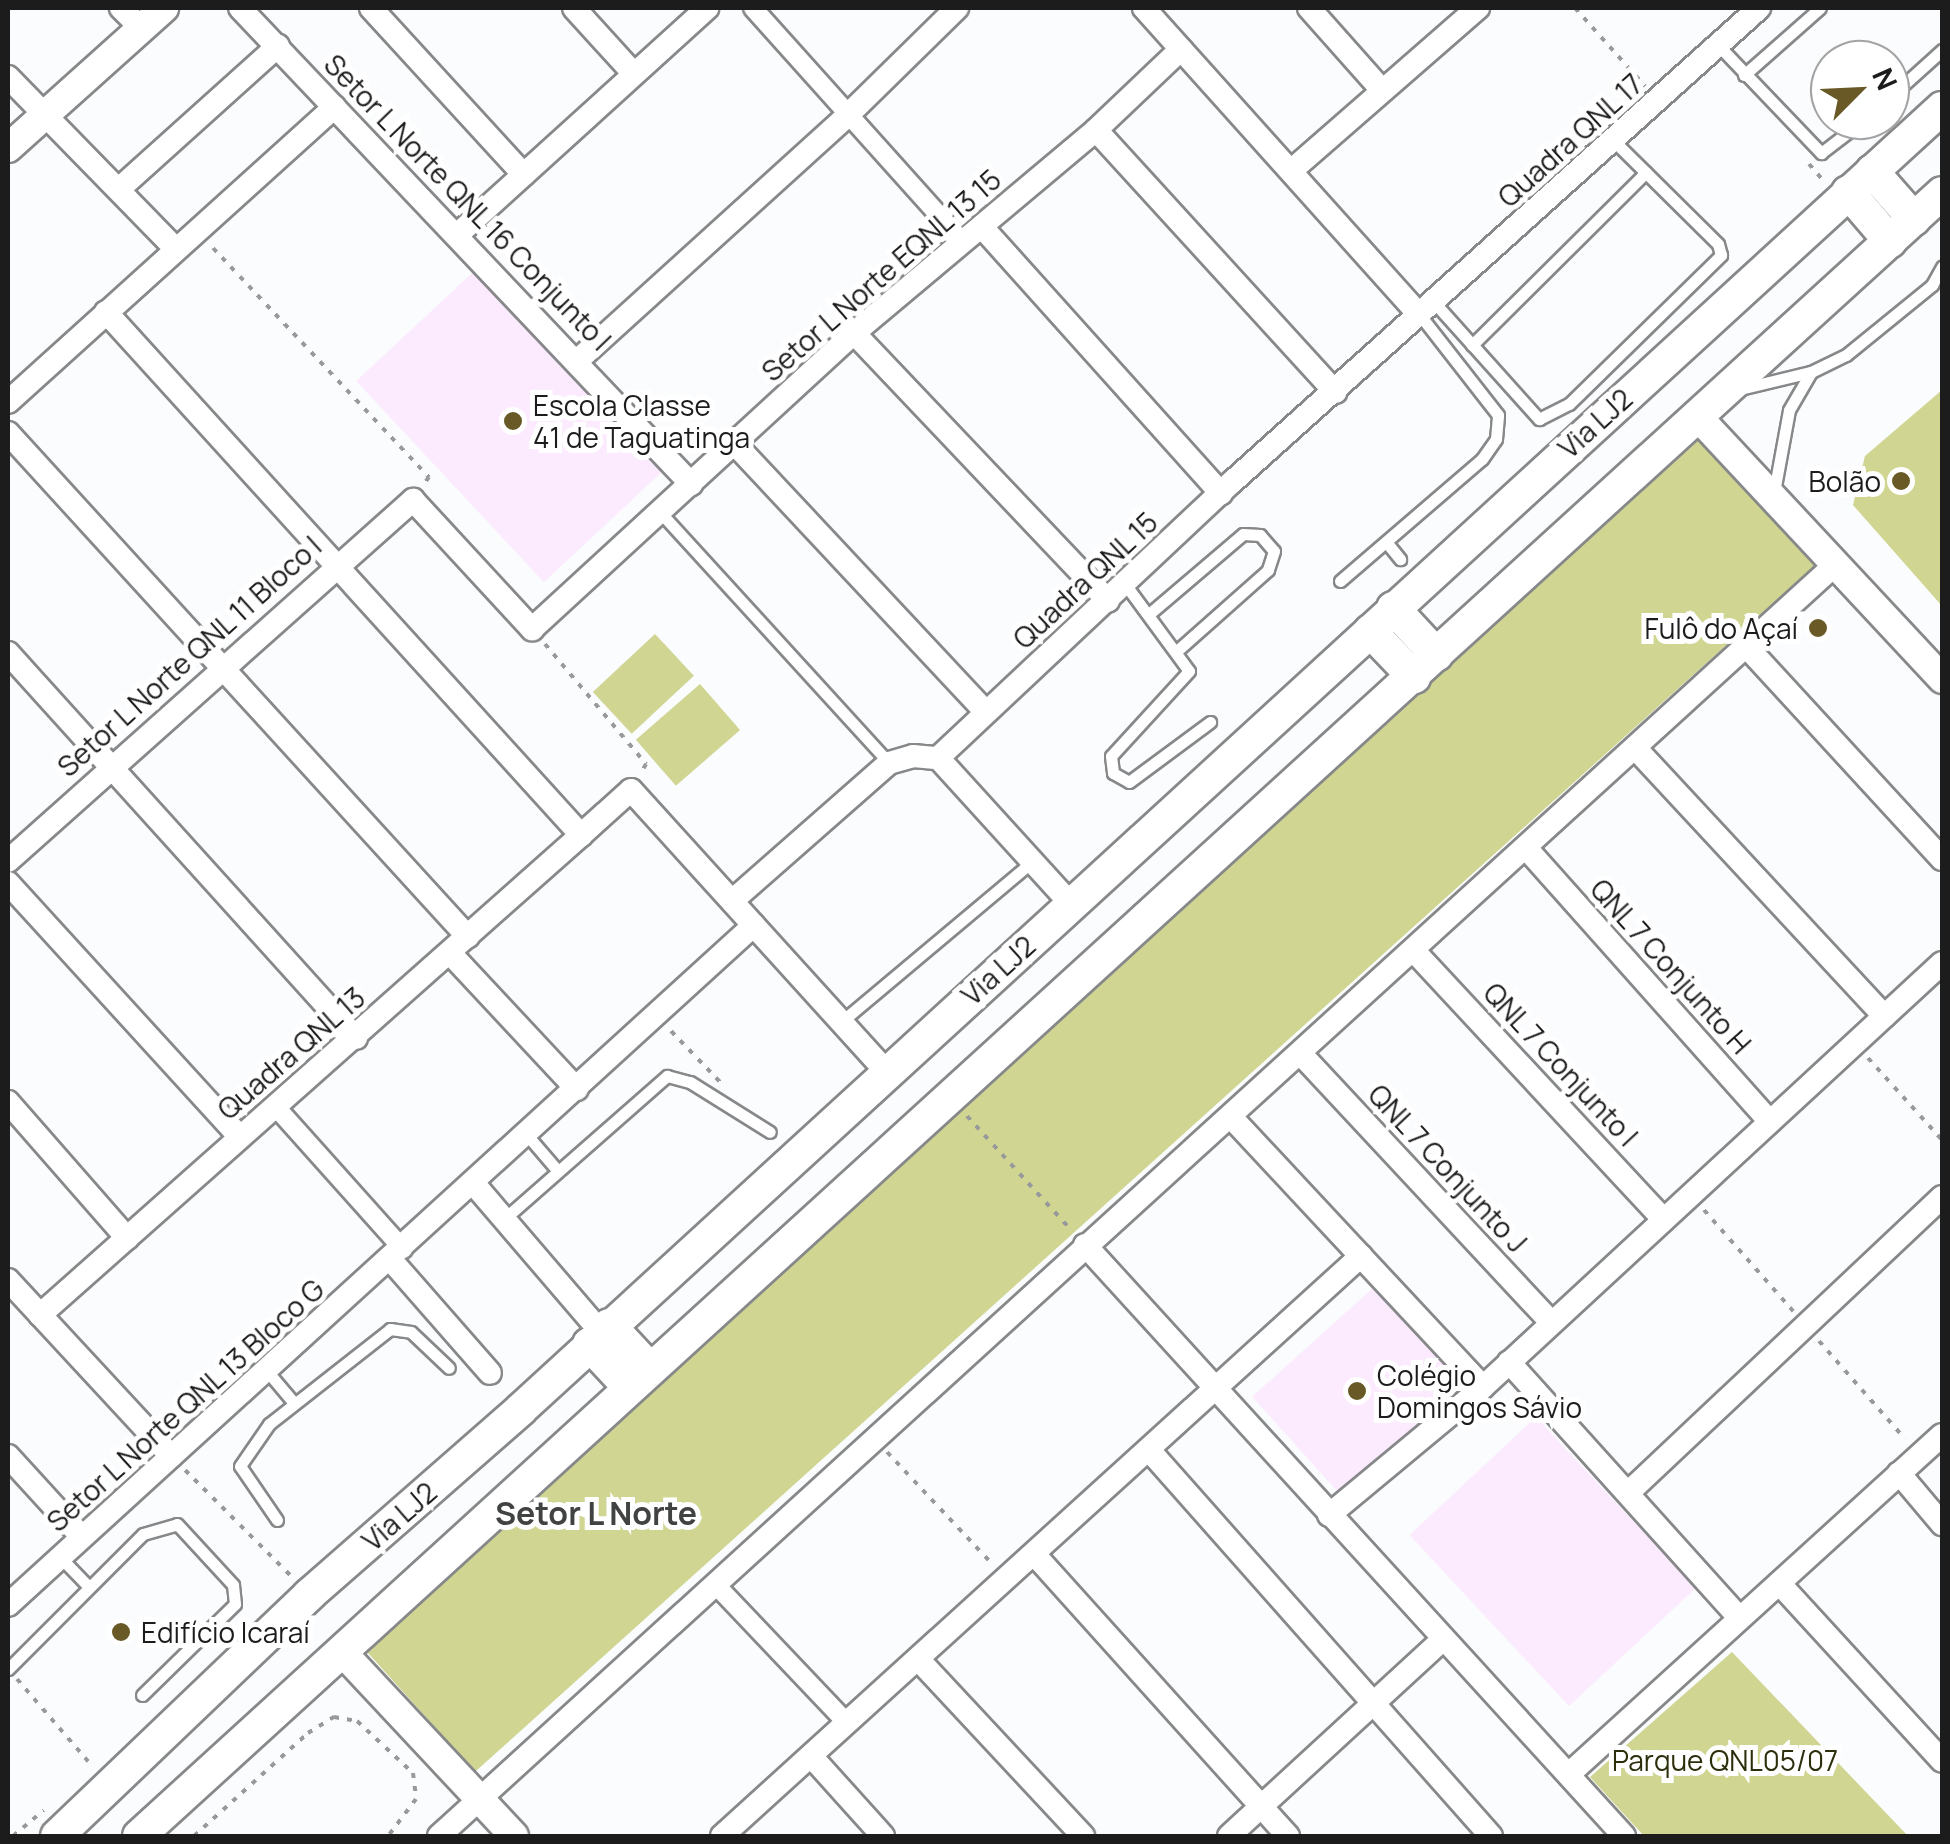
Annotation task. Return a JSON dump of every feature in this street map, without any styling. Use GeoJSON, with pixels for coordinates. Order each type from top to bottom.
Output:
{"type":"FeatureCollection","features":[{"type":"Feature","properties":{"kind":"main road","name":"Via LJ2"},"geometry":{"type":"LineString","coordinates":[[57,1836],[309,1594],[600,1334],[1942,108]]}},
{"type":"Feature","properties":{"kind":"main road"},"geometry":{"type":"LineString","coordinates":[[1860,182],[1902,230]]}},
{"type":"Feature","properties":{"kind":"main road"},"geometry":{"type":"LineString","coordinates":[[138,1836],[1942,193]]}},
{"type":"Feature","properties":{"kind":"main road"},"geometry":{"type":"LineString","coordinates":[[1393,608],[1426,666]]}},
{"type":"Feature","properties":{"kind":"main road"},"geometry":{"type":"LineString","coordinates":[[1370,631],[1426,666]]}},
{"type":"Feature","properties":{"kind":"main road"},"geometry":{"type":"LineString","coordinates":[[600,1334],[640,1378]]}},
{"type":"Feature","properties":{"kind":"street"},"geometry":{"type":"LineString","coordinates":[[8,148],[131,18],[164,8]]}},
{"type":"Feature","properties":{"kind":"street","name":"Setor L Norte QNL 16 Conjunto I"},"geometry":{"type":"LineString","coordinates":[[240,8],[578,360],[691,484]]}},
{"type":"Feature","properties":{"kind":"street"},"geometry":{"type":"LineString","coordinates":[[371,8],[524,175]]}},
{"type":"Feature","properties":{"kind":"street"},"geometry":{"type":"LineString","coordinates":[[574,8],[634,74]]}},
{"type":"Feature","properties":{"kind":"street"},"geometry":{"type":"LineString","coordinates":[[458,235],[706,8]]}},
{"type":"Feature","properties":{"kind":"street"},"geometry":{"type":"LineString","coordinates":[[752,8],[962,241]]}},
{"type":"Feature","properties":{"kind":"street"},"geometry":{"type":"LineString","coordinates":[[578,360],[848,115],[957,8]]}},
{"type":"Feature","properties":{"kind":"street"},"geometry":{"type":"LineString","coordinates":[[1144,8],[1292,170],[1426,308]]}},
{"type":"Feature","properties":{"kind":"street"},"geometry":{"type":"LineString","coordinates":[[1308,8],[1381,88]]}},
{"type":"Feature","properties":{"kind":"street"},"geometry":{"type":"LineString","coordinates":[[1292,170],[1381,88],[1478,8]]}},
{"type":"Feature","properties":{"kind":"street","name":"Quadra QNL 17"},"geometry":{"type":"LineString","coordinates":[[1426,308],[1616,142],[1758,8]]}},
{"type":"Feature","properties":{"kind":"street"},"geometry":{"type":"LineString","coordinates":[[119,188],[278,46]]}},
{"type":"Feature","properties":{"kind":"street","name":"Setor L Norte EQNL 13 15"},"geometry":{"type":"LineString","coordinates":[[532,629],[854,333],[1096,130],[1181,49]]}},
{"type":"Feature","properties":{"kind":"street"},"geometry":{"type":"LineString","coordinates":[[8,77],[174,247]]}},
{"type":"Feature","properties":{"kind":"street"},"geometry":{"type":"LineString","coordinates":[[8,402],[174,247],[335,107]]}},
{"type":"Feature","properties":{"kind":"street"},"geometry":{"type":"LineString","coordinates":[[1096,130],[1335,392]]}},
{"type":"Feature","properties":{"kind":"street"},"geometry":{"type":"LineString","coordinates":[[982,227],[1221,493]]}},
{"type":"Feature","properties":{"kind":"street","name":"Quadra QNL 15"},"geometry":{"type":"LineString","coordinates":[[938,758],[1426,308]]}},
{"type":"Feature","properties":{"kind":"street"},"geometry":{"type":"LineString","coordinates":[[106,312],[581,835]]}},
{"type":"Feature","properties":{"kind":"street"},"geometry":{"type":"LineString","coordinates":[[854,333],[1117,592]]}},
{"type":"Feature","properties":{"kind":"street"},"geometry":{"type":"LineString","coordinates":[[1698,417],[1942,680]]}},
{"type":"Feature","properties":{"kind":"street"},"geometry":{"type":"LineString","coordinates":[[8,433],[223,666],[577,1089]]}},
{"type":"Feature","properties":{"kind":"street"},"geometry":{"type":"LineString","coordinates":[[735,444],[986,712]]}},
{"type":"Feature","properties":{"kind":"street"},"geometry":{"type":"LineString","coordinates":[[413,500],[532,629]]}},
{"type":"Feature","properties":{"kind":"street","name":"Setor L Norte QNL 11 Bloco I"},"geometry":{"type":"LineString","coordinates":[[8,861],[333,564],[413,500]]}},
{"type":"Feature","properties":{"kind":"street"},"geometry":{"type":"LineString","coordinates":[[439,1836],[874,1438],[1080,1240],[1231,1117],[1638,750],[1836,564]]}},
{"type":"Feature","properties":{"kind":"street"},"geometry":{"type":"LineString","coordinates":[[1747,647],[1942,859]]}},
{"type":"Feature","properties":{"kind":"street"},"geometry":{"type":"LineString","coordinates":[[8,653],[356,1038]]}},
{"type":"Feature","properties":{"kind":"street"},"geometry":{"type":"LineString","coordinates":[[1638,750],[1884,1016]]}},
{"type":"Feature","properties":{"kind":"street"},"geometry":{"type":"LineString","coordinates":[[732,901],[889,763],[913,756],[938,758],[1070,904]]}},
{"type":"Feature","properties":{"kind":"street"},"geometry":{"type":"LineString","coordinates":[[631,790],[887,1072]]}},
{"type":"Feature","properties":{"kind":"street","name":"Quadra QNL 13"},"geometry":{"type":"LineString","coordinates":[[40,1315],[631,790]]}},
{"type":"Feature","properties":{"kind":"street","name":"QNL 7 Conjunto H"},"geometry":{"type":"LineString","coordinates":[[1526,850],[1770,1122]]}},
{"type":"Feature","properties":{"kind":"street"},"geometry":{"type":"LineString","coordinates":[[8,884],[240,1137]]}},
{"type":"Feature","properties":{"kind":"street","name":"Setor L Norte QNL 13 Bloco G"},"geometry":{"type":"LineString","coordinates":[[8,1606],[397,1255],[754,925]]}},
{"type":"Feature","properties":{"kind":"street","name":"QNL 7 Conjunto I"},"geometry":{"type":"LineString","coordinates":[[1414,951],[1664,1219]]}},
{"type":"Feature","properties":{"kind":"street"},"geometry":{"type":"LineString","coordinates":[[1329,1516],[1483,1386],[1942,963]]}},
{"type":"Feature","properties":{"kind":"street","name":"QNL 7 Conjunto J"},"geometry":{"type":"LineString","coordinates":[[1300,1053],[1552,1323]]}},
{"type":"Feature","properties":{"kind":"street"},"geometry":{"type":"LineString","coordinates":[[8,1102],[127,1238]]}},
{"type":"Feature","properties":{"kind":"street"},"geometry":{"type":"LineString","coordinates":[[275,1106],[490,1373]]}},
{"type":"Feature","properties":{"kind":"street"},"geometry":{"type":"LineString","coordinates":[[1231,1117],[1483,1386]]}},
{"type":"Feature","properties":{"kind":"street"},"geometry":{"type":"LineString","coordinates":[[474,1184],[600,1334]]}},
{"type":"Feature","properties":{"kind":"street"},"geometry":{"type":"LineString","coordinates":[[1628,1492],[1942,1197]]}},
{"type":"Feature","properties":{"kind":"street"},"geometry":{"type":"LineString","coordinates":[[1080,1240],[1441,1641],[1624,1836]]}},
{"type":"Feature","properties":{"kind":"street"},"geometry":{"type":"LineString","coordinates":[[722,1836],[1361,1256]]}},
{"type":"Feature","properties":{"kind":"street"},"geometry":{"type":"LineString","coordinates":[[8,1280],[171,1456]]}},
{"type":"Feature","properties":{"kind":"street"},"geometry":{"type":"LineString","coordinates":[[1509,1362],[1739,1618]]}},
{"type":"Feature","properties":{"kind":"street"},"geometry":{"type":"LineString","coordinates":[[1569,1774],[1942,1436]]}},
{"type":"Feature","properties":{"kind":"street"},"geometry":{"type":"LineString","coordinates":[[1149,1450],[1491,1836]]}},
{"type":"Feature","properties":{"kind":"street"},"geometry":{"type":"LineString","coordinates":[[8,1456],[82,1536]]}},
{"type":"Feature","properties":{"kind":"street"},"geometry":{"type":"LineString","coordinates":[[1899,1473],[1942,1524]]}},
{"type":"Feature","properties":{"kind":"street"},"geometry":{"type":"LineString","coordinates":[[1034,1554],[1288,1836]]}},
{"type":"Feature","properties":{"kind":"street"},"geometry":{"type":"LineString","coordinates":[[1779,1582],[1942,1761]]}},
{"type":"Feature","properties":{"kind":"street"},"geometry":{"type":"LineString","coordinates":[[715,1584],[848,1722]]}},
{"type":"Feature","properties":{"kind":"street"},"geometry":{"type":"LineString","coordinates":[[1229,1836],[1441,1641]]}},
{"type":"Feature","properties":{"kind":"street"},"geometry":{"type":"LineString","coordinates":[[344,1652],[514,1836]]}},
{"type":"Feature","properties":{"kind":"street"},"geometry":{"type":"LineString","coordinates":[[918,1658],[1083,1836]]}},
{"type":"Feature","properties":{"kind":"street"},"geometry":{"type":"LineString","coordinates":[[811,1756],[883,1836]]}},
{"type":"Feature","properties":{"kind":"lane"},"geometry":{"type":"LineString","coordinates":[[1744,74],[1820,8]]}},
{"type":"Feature","properties":{"kind":"lane"},"geometry":{"type":"LineString","coordinates":[[1717,44],[1821,153],[1838,140]]}},
{"type":"Feature","properties":{"kind":"lane"},"geometry":{"type":"LineString","coordinates":[[1910,79],[1942,50]]}},
{"type":"Feature","properties":{"kind":"lane"},"geometry":{"type":"LineString","coordinates":[[1426,308],[1472,345],[1539,419],[1550,418],[1722,255],[1718,244],[1616,142]]}},
{"type":"Feature","properties":{"kind":"lane"},"geometry":{"type":"LineString","coordinates":[[1472,345],[1646,172]]}},
{"type":"Feature","properties":{"kind":"lane"},"geometry":{"type":"LineString","coordinates":[[1726,392],[1811,372],[1883,328],[1942,268]]}},
{"type":"Feature","properties":{"kind":"lane"},"geometry":{"type":"LineString","coordinates":[[1340,581],[1482,460],[1499,426],[1490,403],[1426,308]]}},
{"type":"Feature","properties":{"kind":"lane"},"geometry":{"type":"LineString","coordinates":[[1773,496],[1789,410],[1811,372]]}},
{"type":"Feature","properties":{"kind":"lane"},"geometry":{"type":"LineString","coordinates":[[660,512],[889,763]]}},
{"type":"Feature","properties":{"kind":"lane"},"geometry":{"type":"LineString","coordinates":[[1149,614],[1243,534],[1260,535],[1274,551],[1268,570],[1178,650]]}},
{"type":"Feature","properties":{"kind":"lane"},"geometry":{"type":"LineString","coordinates":[[1386,543],[1400,559]]}},
{"type":"Feature","properties":{"kind":"lane"},"geometry":{"type":"LineString","coordinates":[[1117,592],[1149,614],[1178,650],[1189,671],[1108,764],[1129,782],[1210,722]]}},
{"type":"Feature","properties":{"kind":"lane"},"geometry":{"type":"LineString","coordinates":[[841,1022],[1033,860]]}},
{"type":"Feature","properties":{"kind":"lane"},"geometry":{"type":"LineString","coordinates":[[504,1219],[667,1076],[690,1082],[770,1132]]}},
{"type":"Feature","properties":{"kind":"lane"},"geometry":{"type":"LineString","coordinates":[[527,1135],[557,1170]]}},
{"type":"Feature","properties":{"kind":"lane"},"geometry":{"type":"LineString","coordinates":[[278,1520],[240,1466],[249,1444],[294,1403],[390,1329],[411,1332],[450,1368]]}},
{"type":"Feature","properties":{"kind":"lane"},"geometry":{"type":"LineString","coordinates":[[267,1371],[294,1403]]}},
{"type":"Feature","properties":{"kind":"lane"},"geometry":{"type":"LineString","coordinates":[[8,1668],[143,1534],[166,1522],[185,1530],[233,1585],[228,1616],[142,1695]]}},
{"type":"Feature","properties":{"kind":"lane"},"geometry":{"type":"LineString","coordinates":[[60,1556],[88,1586]]}},
{"type":"Feature","properties":{"kind":"path"},"geometry":{"type":"LineString","coordinates":[[1575,8],[1658,101]]}},
{"type":"Feature","properties":{"kind":"path"},"geometry":{"type":"LineString","coordinates":[[196,230],[429,477],[413,500]]}},
{"type":"Feature","properties":{"kind":"path"},"geometry":{"type":"LineString","coordinates":[[532,629],[646,764],[631,790]]}},
{"type":"Feature","properties":{"kind":"path"},"geometry":{"type":"LineString","coordinates":[[1855,1044],[1942,1140]]}},
{"type":"Feature","properties":{"kind":"path"},"geometry":{"type":"LineString","coordinates":[[957,1106],[1080,1240]]}},
{"type":"Feature","properties":{"kind":"path"},"geometry":{"type":"LineString","coordinates":[[874,1438],[1006,1579]]}},
{"type":"Feature","properties":{"kind":"path"},"geometry":{"type":"LineString","coordinates":[[171,1456],[309,1594]]}},
{"type":"Feature","properties":{"kind":"path"},"geometry":{"type":"LineString","coordinates":[[8,1668],[92,1766],[106,1754]]}},
{"type":"Feature","properties":{"kind":"path"},"geometry":{"type":"LineString","coordinates":[[194,1836],[308,1732],[334,1717],[357,1721],[413,1773],[416,1799],[388,1836]]}},
{"type":"Feature","properties":{"kind":"shaded area","name":"Escola Classe 41 de Taguatinga"},"geometry":{"type":"Polygon","coordinates":[[[485,261],[673,462],[544,582],[356,381],[485,261]]]}},
{"type":"Feature","properties":{"kind":"shaded area","name":"Colégio Domingos Sávio"},"geometry":{"type":"Polygon","coordinates":[[[1374,1287],[1462,1385],[1340,1495],[1252,1397],[1374,1287]]]}},
{"type":"Feature","properties":{"kind":"shaded area"},"geometry":{"type":"Polygon","coordinates":[[[1536,1417],[1696,1588],[1569,1706],[1409,1535],[1536,1417]]]}},
{"type":"Feature","properties":{"kind":"green space","name":"Bolão"},"geometry":{"type":"Polygon","coordinates":[[[1942,390],[1942,606],[1853,505],[1865,456],[1942,390]]]}},
{"type":"Feature","properties":{"kind":"green space"},"geometry":{"type":"Polygon","coordinates":[[[1702,437],[1816,564],[475,1772],[361,1645],[1702,437]]]}},
{"type":"Feature","properties":{"kind":"green space"},"geometry":{"type":"Polygon","coordinates":[[[655,634],[694,676],[632,734],[593,692],[655,634]]]}},
{"type":"Feature","properties":{"kind":"green space"},"geometry":{"type":"Polygon","coordinates":[[[700,684],[740,730],[676,786],[636,740],[700,684]]]}},
{"type":"Feature","properties":{"kind":"green space","name":"Parque QNL05/07"},"geometry":{"type":"Polygon","coordinates":[[[1732,1652],[1908,1836],[1644,1836],[1590,1777],[1732,1652]]]}},
{"type":"Feature","properties":{"kind":"place","name":"Escola Classe 41 de Taguatinga"},"geometry":{"type":"Point","coordinates":[513,421]}},
{"type":"Feature","properties":{"kind":"place","name":"Bolão"},"geometry":{"type":"Point","coordinates":[1901,481]}},
{"type":"Feature","properties":{"kind":"place","name":"Fulô do Açaí"},"geometry":{"type":"Point","coordinates":[1818,628]}},
{"type":"Feature","properties":{"kind":"place","name":"Colégio Domingos Sávio"},"geometry":{"type":"Point","coordinates":[1357,1391]}},
{"type":"Feature","properties":{"kind":"place","name":"Edifício Icaraí"},"geometry":{"type":"Point","coordinates":[121,1632]}},
{"type":"Feature","properties":{"kind":"district","name":"Setor L Norte"},"geometry":{"type":"Point","coordinates":[596,1513]}}]}
